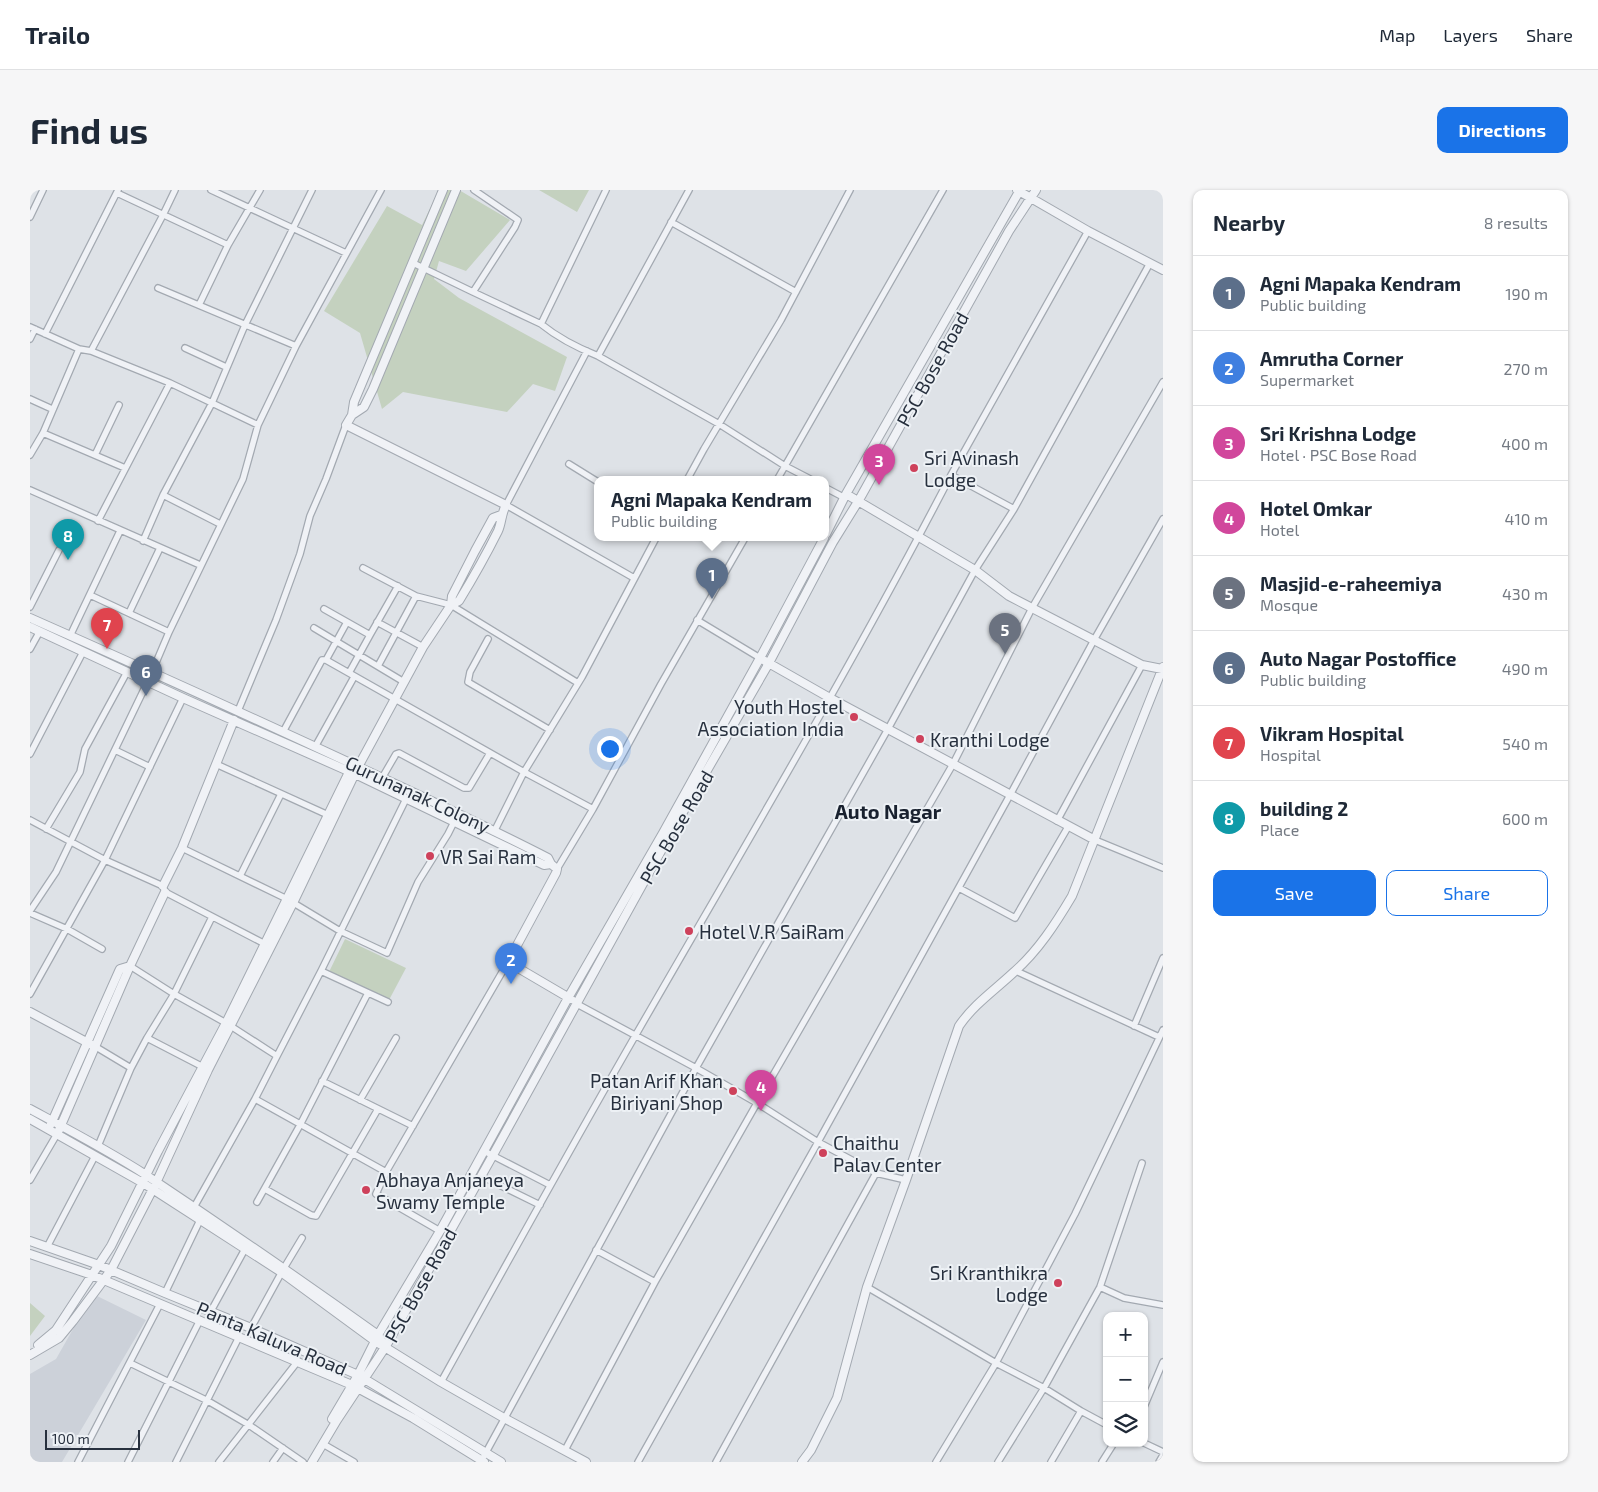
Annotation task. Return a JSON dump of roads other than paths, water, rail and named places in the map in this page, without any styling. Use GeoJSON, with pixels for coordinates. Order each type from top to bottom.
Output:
{"type":"FeatureCollection","features":[{"type":"Feature","properties":{"kind":"street"},"geometry":{"type":"LineString","coordinates":[[30,216],[43,190]]}},
{"type":"Feature","properties":{"kind":"street"},"geometry":{"type":"LineString","coordinates":[[91,351],[175,190]]}},
{"type":"Feature","properties":{"kind":"street"},"geometry":{"type":"LineString","coordinates":[[211,190],[346,254]]}},
{"type":"Feature","properties":{"kind":"street"},"geometry":{"type":"LineString","coordinates":[[199,305],[228,245],[260,190]]}},
{"type":"Feature","properties":{"kind":"street"},"geometry":{"type":"LineString","coordinates":[[143,541],[163,495],[212,403],[245,325],[312,190]]}},
{"type":"Feature","properties":{"kind":"street"},"geometry":{"type":"LineString","coordinates":[[102,949],[67,929],[30,912],[56,872],[128,721],[156,673],[169,632],[243,479],[258,425],[296,346],[381,190]]}},
{"type":"Feature","properties":{"kind":"street"},"geometry":{"type":"LineString","coordinates":[[238,711],[276,620],[300,554],[310,516],[352,415],[354,402],[443,190]]}},
{"type":"Feature","properties":{"kind":"street"},"geometry":{"type":"LineString","coordinates":[[352,415],[364,407],[373,389],[456,190]]}},
{"type":"Feature","properties":{"kind":"street"},"geometry":{"type":"LineString","coordinates":[[473,292],[518,220],[474,190]]}},
{"type":"Feature","properties":{"kind":"street"},"geometry":{"type":"LineString","coordinates":[[540,324],[606,190]]}},
{"type":"Feature","properties":{"kind":"street"},"geometry":{"type":"LineString","coordinates":[[598,356],[689,190]]}},
{"type":"Feature","properties":{"kind":"street"},"geometry":{"type":"LineString","coordinates":[[689,476],[796,292],[850,190]]}},
{"type":"Feature","properties":{"kind":"street"},"geometry":{"type":"LineString","coordinates":[[780,476],[943,190]]}},
{"type":"Feature","properties":{"kind":"street"},"geometry":{"type":"LineString","coordinates":[[1018,190],[1088,231],[1163,270]]}},
{"type":"Feature","properties":{"kind":"street","name":"PSC Bose Road"},"geometry":{"type":"LineString","coordinates":[[829,528],[1018,190]]}},
{"type":"Feature","properties":{"kind":"street","name":"PSC Bose Road"},"geometry":{"type":"LineString","coordinates":[[305,1462],[362,1377],[386,1346],[672,831],[769,663],[833,542],[859,500],[1009,231],[1036,190]]}},
{"type":"Feature","properties":{"kind":"street"},"geometry":{"type":"LineString","coordinates":[[45,334],[118,191],[163,215],[228,245]]}},
{"type":"Feature","properties":{"kind":"street"},"geometry":{"type":"LineString","coordinates":[[671,222],[796,292]]}},
{"type":"Feature","properties":{"kind":"street"},"geometry":{"type":"LineString","coordinates":[[441,1382],[550,1185],[830,698],[951,475],[1088,231]]}},
{"type":"Feature","properties":{"kind":"street"},"geometry":{"type":"LineString","coordinates":[[413,263],[540,324],[587,352],[598,356],[719,424],[805,476]]}},
{"type":"Feature","properties":{"kind":"street"},"geometry":{"type":"LineString","coordinates":[[483,1459],[696,1068],[976,570],[1014,509],[1150,263]]}},
{"type":"Feature","properties":{"kind":"street"},"geometry":{"type":"LineString","coordinates":[[158,288],[296,346]]}},
{"type":"Feature","properties":{"kind":"street"},"geometry":{"type":"LineString","coordinates":[[30,339],[32,328],[80,349],[91,351],[170,383],[258,425]]}},
{"type":"Feature","properties":{"kind":"street"},"geometry":{"type":"LineString","coordinates":[[185,348],[226,367]]}},
{"type":"Feature","properties":{"kind":"street"},"geometry":{"type":"LineString","coordinates":[[30,455],[43,432],[80,349]]}},
{"type":"Feature","properties":{"kind":"street"},"geometry":{"type":"LineString","coordinates":[[290,901],[328,815],[423,647],[451,606],[459,601],[490,548],[502,522],[501,515],[587,352]]}},
{"type":"Feature","properties":{"kind":"street"},"geometry":{"type":"LineString","coordinates":[[565,1450],[655,1282],[756,1103],[953,764],[1032,608],[1163,382]]}},
{"type":"Feature","properties":{"kind":"street"},"geometry":{"type":"LineString","coordinates":[[98,521],[170,383]]}},
{"type":"Feature","properties":{"kind":"street"},"geometry":{"type":"LineString","coordinates":[[30,399],[52,409]]}},
{"type":"Feature","properties":{"kind":"street"},"geometry":{"type":"LineString","coordinates":[[95,455],[119,405]]}},
{"type":"Feature","properties":{"kind":"street"},"geometry":{"type":"LineString","coordinates":[[346,426],[506,506],[634,578]]}},
{"type":"Feature","properties":{"kind":"street"},"geometry":{"type":"LineString","coordinates":[[43,432],[125,468]]}},
{"type":"Feature","properties":{"kind":"street"},"geometry":{"type":"LineString","coordinates":[[569,464],[594,480]]}},
{"type":"Feature","properties":{"kind":"street"},"geometry":{"type":"LineString","coordinates":[[951,475],[1014,509]]}},
{"type":"Feature","properties":{"kind":"street"},"geometry":{"type":"LineString","coordinates":[[802,1462],[811,1450],[837,1398],[867,1287],[960,1026],[970,1011],[1016,971],[1059,918],[1072,896],[1163,669],[1142,665],[1009,596],[976,570],[859,500],[829,489]]}},
{"type":"Feature","properties":{"kind":"street"},"geometry":{"type":"LineString","coordinates":[[30,490],[200,566]]}},
{"type":"Feature","properties":{"kind":"street"},"geometry":{"type":"LineString","coordinates":[[163,495],[220,524]]}},
{"type":"Feature","properties":{"kind":"street"},"geometry":{"type":"LineString","coordinates":[[451,606],[452,596],[475,550],[493,518],[501,515]]}},
{"type":"Feature","properties":{"kind":"street"},"geometry":{"type":"LineString","coordinates":[[638,1462],[818,1142],[1094,640],[1163,519]]}},
{"type":"Feature","properties":{"kind":"street"},"geometry":{"type":"LineString","coordinates":[[70,636],[120,531]]}},
{"type":"Feature","properties":{"kind":"street"},"geometry":{"type":"LineString","coordinates":[[495,830],[524,772],[578,683],[654,541]]}},
{"type":"Feature","properties":{"kind":"street"},"geometry":{"type":"LineString","coordinates":[[440,1231],[376,1194],[386,1172],[508,962],[554,866],[593,809],[661,684],[743,541]]}},
{"type":"Feature","properties":{"kind":"street","name":"PSC Bose Road"},"geometry":{"type":"LineString","coordinates":[[362,1377],[376,1338],[440,1231],[568,998],[663,833],[822,541]]}},
{"type":"Feature","properties":{"kind":"street"},"geometry":{"type":"LineString","coordinates":[[129,613],[160,548]]}},
{"type":"Feature","properties":{"kind":"street"},"geometry":{"type":"LineString","coordinates":[[30,607],[59,550]]}},
{"type":"Feature","properties":{"kind":"street"},"geometry":{"type":"LineString","coordinates":[[363,568],[416,596],[451,606],[578,683]]}},
{"type":"Feature","properties":{"kind":"street"},"geometry":{"type":"LineString","coordinates":[[315,747],[359,655],[398,586]]}},
{"type":"Feature","properties":{"kind":"street"},"geometry":{"type":"LineString","coordinates":[[90,595],[169,632]]}},
{"type":"Feature","properties":{"kind":"street"},"geometry":{"type":"LineString","coordinates":[[378,666],[416,596]]}},
{"type":"Feature","properties":{"kind":"street"},"geometry":{"type":"LineString","coordinates":[[324,609],[370,635]]}},
{"type":"Feature","properties":{"kind":"street","name":"Gurunanak Colony"},"geometry":{"type":"LineString","coordinates":[[30,618],[156,673],[315,747],[406,799],[544,865],[554,866]]}},
{"type":"Feature","properties":{"kind":"street"},"geometry":{"type":"LineString","coordinates":[[698,620],[830,698],[1068,827],[1163,868]]}},
{"type":"Feature","properties":{"kind":"street"},"geometry":{"type":"LineString","coordinates":[[283,732],[322,660],[326,660],[347,622]]}},
{"type":"Feature","properties":{"kind":"street"},"geometry":{"type":"LineString","coordinates":[[377,622],[423,647]]}},
{"type":"Feature","properties":{"kind":"street","name":"Gurunanak Colony"},"geometry":{"type":"LineString","coordinates":[[30,627],[234,720],[354,769],[382,778],[495,830],[548,858],[554,866]]}},
{"type":"Feature","properties":{"kind":"street"},"geometry":{"type":"LineString","coordinates":[[314,628],[404,682]]}},
{"type":"Feature","properties":{"kind":"street"},"geometry":{"type":"LineString","coordinates":[[30,649],[40,631]]}},
{"type":"Feature","properties":{"kind":"street"},"geometry":{"type":"LineString","coordinates":[[488,639],[470,672],[468,682],[550,730]]}},
{"type":"Feature","properties":{"kind":"street"},"geometry":{"type":"LineString","coordinates":[[30,754],[84,652]]}},
{"type":"Feature","properties":{"kind":"street"},"geometry":{"type":"LineString","coordinates":[[326,660],[394,700],[593,809]]}},
{"type":"Feature","properties":{"kind":"street"},"geometry":{"type":"LineString","coordinates":[[1057,821],[1142,665]]}},
{"type":"Feature","properties":{"kind":"street"},"geometry":{"type":"LineString","coordinates":[[46,829],[80,772],[84,749],[127,672]]}},
{"type":"Feature","properties":{"kind":"street"},"geometry":{"type":"LineString","coordinates":[[30,994],[105,860],[183,698]]}},
{"type":"Feature","properties":{"kind":"street"},"geometry":{"type":"LineString","coordinates":[[30,1180],[62,1126],[182,848],[234,720]]}},
{"type":"Feature","properties":{"kind":"street"},"geometry":{"type":"LineString","coordinates":[[115,750],[150,767]]}},
{"type":"Feature","properties":{"kind":"street"},"geometry":{"type":"LineString","coordinates":[[382,778],[396,754],[399,753],[466,789],[470,787],[490,753]]}},
{"type":"Feature","properties":{"kind":"street"},"geometry":{"type":"LineString","coordinates":[[216,764],[328,815]]}},
{"type":"Feature","properties":{"kind":"street"},"geometry":{"type":"LineString","coordinates":[[30,1349],[44,1341],[56,1330],[111,1246],[228,1025],[354,769]]}},
{"type":"Feature","properties":{"kind":"street"},"geometry":{"type":"LineString","coordinates":[[240,876],[281,794]]}},
{"type":"Feature","properties":{"kind":"street"},"geometry":{"type":"LineString","coordinates":[[192,1210],[255,1099],[406,799]]}},
{"type":"Feature","properties":{"kind":"street"},"geometry":{"type":"LineString","coordinates":[[30,820],[267,945]]}},
{"type":"Feature","properties":{"kind":"street"},"geometry":{"type":"LineString","coordinates":[[182,848],[290,901],[340,931],[387,953],[418,882],[454,822]]}},
{"type":"Feature","properties":{"kind":"street"},"geometry":{"type":"LineString","coordinates":[[959,888],[1015,918],[1068,827]]}},
{"type":"Feature","properties":{"kind":"street"},"geometry":{"type":"LineString","coordinates":[[98,1146],[131,1068],[174,994],[212,917]]}},
{"type":"Feature","properties":{"kind":"street"},"geometry":{"type":"LineString","coordinates":[[1134,1026],[1163,958]]}},
{"type":"Feature","properties":{"kind":"street"},"geometry":{"type":"LineString","coordinates":[[508,962],[577,1004],[636,1034],[696,1068],[818,1142],[876,1173],[906,1180]]}},
{"type":"Feature","properties":{"kind":"street"},"geometry":{"type":"LineString","coordinates":[[48,1129],[120,969],[130,966],[276,1056]]}},
{"type":"Feature","properties":{"kind":"street"},"geometry":{"type":"LineString","coordinates":[[321,971],[388,1002]]}},
{"type":"Feature","properties":{"kind":"street"},"geometry":{"type":"LineString","coordinates":[[1016,971],[1158,1037]]}},
{"type":"Feature","properties":{"kind":"street"},"geometry":{"type":"LineString","coordinates":[[257,1202],[368,993]]}},
{"type":"Feature","properties":{"kind":"street"},"geometry":{"type":"LineString","coordinates":[[30,1012],[131,1068]]}},
{"type":"Feature","properties":{"kind":"street"},"geometry":{"type":"LineString","coordinates":[[936,1462],[996,1363],[1075,1214],[1163,1030]]}},
{"type":"Feature","properties":{"kind":"street"},"geometry":{"type":"LineString","coordinates":[[147,1038],[205,1069]]}},
{"type":"Feature","properties":{"kind":"street"},"geometry":{"type":"LineString","coordinates":[[360,1100],[396,1038]]}},
{"type":"Feature","properties":{"kind":"street"},"geometry":{"type":"LineString","coordinates":[[30,1355],[59,1338],[111,1270],[154,1186],[205,1069]]}},
{"type":"Feature","properties":{"kind":"street"},"geometry":{"type":"LineString","coordinates":[[322,1081],[413,1126]]}},
{"type":"Feature","properties":{"kind":"street"},"geometry":{"type":"LineString","coordinates":[[255,1099],[386,1172]]}},
{"type":"Feature","properties":{"kind":"street"},"geometry":{"type":"LineString","coordinates":[[30,1109],[98,1146],[154,1186],[282,1270],[386,1346],[441,1382],[586,1462]]}},
{"type":"Feature","properties":{"kind":"street"},"geometry":{"type":"LineString","coordinates":[[265,1189],[316,1216],[378,1109]]}},
{"type":"Feature","properties":{"kind":"street"},"geometry":{"type":"LineString","coordinates":[[30,1119],[95,1156],[145,1179]]}},
{"type":"Feature","properties":{"kind":"street"},"geometry":{"type":"LineString","coordinates":[[484,1150],[550,1185]]}},
{"type":"Feature","properties":{"kind":"street"},"geometry":{"type":"LineString","coordinates":[[47,1247],[95,1156]]}},
{"type":"Feature","properties":{"kind":"street"},"geometry":{"type":"LineString","coordinates":[[998,1462],[1044,1388],[1100,1287],[1142,1163]]}},
{"type":"Feature","properties":{"kind":"street"},"geometry":{"type":"LineString","coordinates":[[716,1462],[876,1173]]}},
{"type":"Feature","properties":{"kind":"street"},"geometry":{"type":"LineString","coordinates":[[481,1176],[540,1205]]}},
{"type":"Feature","properties":{"kind":"street"},"geometry":{"type":"LineString","coordinates":[[202,1217],[245,1249],[282,1270]]}},
{"type":"Feature","properties":{"kind":"street"},"geometry":{"type":"LineString","coordinates":[[164,1293],[202,1217]]}},
{"type":"Feature","properties":{"kind":"street"},"geometry":{"type":"LineString","coordinates":[[251,1328],[282,1270],[302,1238]]}},
{"type":"Feature","properties":{"kind":"street","name":"Panta Kaluva Road"},"geometry":{"type":"LineString","coordinates":[[30,1241],[99,1265],[251,1328],[362,1377],[483,1459]]}},
{"type":"Feature","properties":{"kind":"street"},"geometry":{"type":"LineString","coordinates":[[211,1311],[245,1249]]}},
{"type":"Feature","properties":{"kind":"street"},"geometry":{"type":"LineString","coordinates":[[596,1250],[655,1282]]}},
{"type":"Feature","properties":{"kind":"street","name":"Panta Kaluva Road"},"geometry":{"type":"LineString","coordinates":[[30,1254],[92,1275],[356,1386],[483,1459],[501,1462]]}},
{"type":"Feature","properties":{"kind":"street"},"geometry":{"type":"LineString","coordinates":[[867,1287],[1103,1423]]}},
{"type":"Feature","properties":{"kind":"street"},"geometry":{"type":"LineString","coordinates":[[1100,1287],[1124,1298],[1163,1305]]}},
{"type":"Feature","properties":{"kind":"street"},"geometry":{"type":"LineString","coordinates":[[78,1462],[160,1304]]}},
{"type":"Feature","properties":{"kind":"street"},"geometry":{"type":"LineString","coordinates":[[128,1462],[200,1320]]}},
{"type":"Feature","properties":{"kind":"street"},"geometry":{"type":"LineString","coordinates":[[176,1462],[239,1337]]}},
{"type":"Feature","properties":{"kind":"street"},"geometry":{"type":"LineString","coordinates":[[219,1462],[298,1361]]}},
{"type":"Feature","properties":{"kind":"street"},"geometry":{"type":"LineString","coordinates":[[1146,1402],[1163,1362]]}},
{"type":"Feature","properties":{"kind":"street"},"geometry":{"type":"LineString","coordinates":[[130,1363],[208,1401],[249,1425],[305,1462]]}},
{"type":"Feature","properties":{"kind":"street","name":"PSC Bose Road"},"geometry":{"type":"LineString","coordinates":[[312,1462],[356,1386]]}},
{"type":"Feature","properties":{"kind":"street"},"geometry":{"type":"LineString","coordinates":[[1051,1462],[1081,1412]]}},
{"type":"Feature","properties":{"kind":"street"},"geometry":{"type":"LineString","coordinates":[[323,1444],[354,1462]]}},
{"type":"Feature","properties":{"kind":"street"},"geometry":{"type":"LineString","coordinates":[[1148,1445],[1163,1454],[1159,1462]]}},
{"type":"Feature","properties":{"kind":"street"},"geometry":{"type":"LineString","coordinates":[[1102,1462],[1111,1447]]}},
{"type":"Feature","properties":{"kind":"street"},"geometry":{"type":"LineString","coordinates":[[273,1462],[283,1448]]}},
{"type":"Feature","properties":{"kind":"place","name":"Sri Avinash Lodge"},"geometry":{"type":"Point","coordinates":[914,468]}},
{"type":"Feature","properties":{"kind":"place","name":"Sri Krishna Lodge"},"geometry":{"type":"Point","coordinates":[879,485]}},
{"type":"Feature","properties":{"kind":"place","name":"building 2"},"geometry":{"type":"Point","coordinates":[68,560]}},
{"type":"Feature","properties":{"kind":"place","name":"Agni Mapaka Kendram"},"geometry":{"type":"Point","coordinates":[712,599]}},
{"type":"Feature","properties":{"kind":"place","name":"Vikram Hospital"},"geometry":{"type":"Point","coordinates":[107,649]}},
{"type":"Feature","properties":{"kind":"place","name":"Masjid-e-raheemiya"},"geometry":{"type":"Point","coordinates":[1005,654]}},
{"type":"Feature","properties":{"kind":"place","name":"Auto Nagar Postoffice"},"geometry":{"type":"Point","coordinates":[146,696]}},
{"type":"Feature","properties":{"kind":"place","name":"Youth Hostel Association India"},"geometry":{"type":"Point","coordinates":[854,717]}},
{"type":"Feature","properties":{"kind":"place","name":"Kranthi Lodge"},"geometry":{"type":"Point","coordinates":[920,739]}},
{"type":"Feature","properties":{"kind":"place","name":"VR Sai Ram"},"geometry":{"type":"Point","coordinates":[430,856]}},
{"type":"Feature","properties":{"kind":"place","name":"Hotel V.R SaiRam"},"geometry":{"type":"Point","coordinates":[689,931]}},
{"type":"Feature","properties":{"kind":"place","name":"Amrutha Corner"},"geometry":{"type":"Point","coordinates":[511,984]}},
{"type":"Feature","properties":{"kind":"place","name":"Patan Arif Khan Biriyani Shop"},"geometry":{"type":"Point","coordinates":[733,1091]}},
{"type":"Feature","properties":{"kind":"place","name":"Hotel Omkar"},"geometry":{"type":"Point","coordinates":[761,1111]}},
{"type":"Feature","properties":{"kind":"place","name":"Chaithu Palav Center"},"geometry":{"type":"Point","coordinates":[823,1153]}},
{"type":"Feature","properties":{"kind":"place","name":"Abhaya Anjaneya Swamy Temple"},"geometry":{"type":"Point","coordinates":[366,1190]}},
{"type":"Feature","properties":{"kind":"place","name":"Sri Kranthikra Lodge"},"geometry":{"type":"Point","coordinates":[1058,1283]}},
{"type":"Feature","properties":{"kind":"district","name":"Auto Nagar"},"geometry":{"type":"Point","coordinates":[888,811]}}]}
